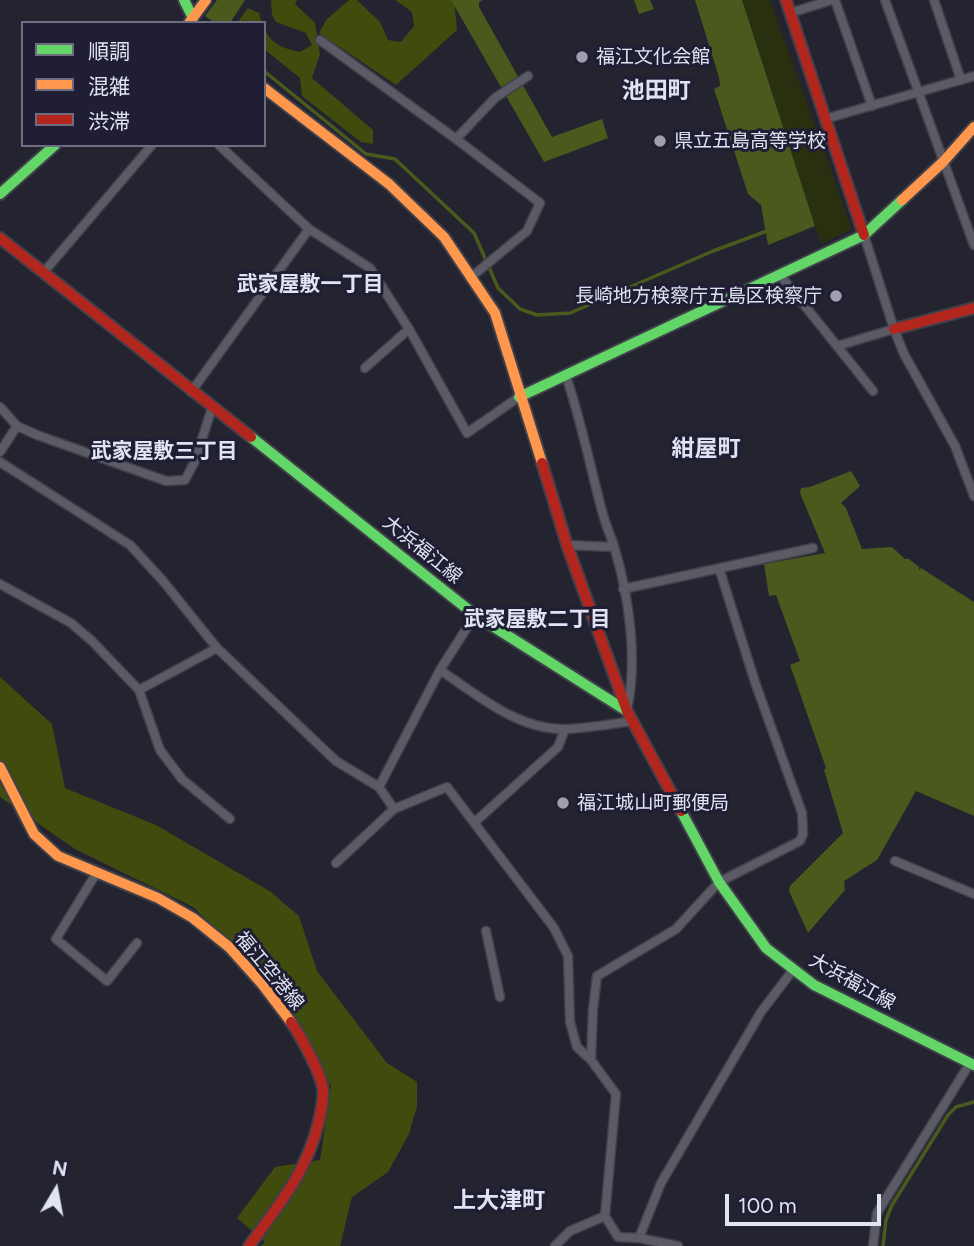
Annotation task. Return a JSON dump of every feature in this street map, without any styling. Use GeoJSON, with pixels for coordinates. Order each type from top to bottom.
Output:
{"type":"FeatureCollection","features":[{"type":"Feature","properties":{"kind":"main road"},"geometry":{"type":"LineString","coordinates":[[184,0],[191,21]]}},
{"type":"Feature","properties":{"kind":"main road"},"geometry":{"type":"LineString","coordinates":[[191,21],[206,0]]}},
{"type":"Feature","properties":{"kind":"main road"},"geometry":{"type":"LineString","coordinates":[[786,0],[864,235]]}},
{"type":"Feature","properties":{"kind":"main road"},"geometry":{"type":"LineString","coordinates":[[266,90],[389,184],[444,237],[495,313],[567,545],[627,711]]}},
{"type":"Feature","properties":{"kind":"main road"},"geometry":{"type":"LineString","coordinates":[[520,397],[864,235],[943,162],[974,127]]}},
{"type":"Feature","properties":{"kind":"main road"},"geometry":{"type":"LineString","coordinates":[[0,194],[53,147]]}},
{"type":"Feature","properties":{"kind":"main road","name":"大浜福江線"},"geometry":{"type":"LineString","coordinates":[[0,238],[475,615],[627,711],[719,882],[766,948],[814,985],[972,1064]]}},
{"type":"Feature","properties":{"kind":"main road"},"geometry":{"type":"LineString","coordinates":[[894,329],[974,308]]}},
{"type":"Feature","properties":{"kind":"main road","name":"福江空港線"},"geometry":{"type":"LineString","coordinates":[[0,767],[34,834],[58,856],[158,898],[193,918],[229,947],[262,984],[302,1037],[323,1089],[312,1149],[296,1182],[251,1245]]}},
{"type":"Feature","properties":{"kind":"street"},"geometry":{"type":"LineString","coordinates":[[790,13],[833,0],[872,106]]}},
{"type":"Feature","properties":{"kind":"street"},"geometry":{"type":"LineString","coordinates":[[885,0],[974,245]]}},
{"type":"Feature","properties":{"kind":"street"},"geometry":{"type":"LineString","coordinates":[[933,0],[961,80]]}},
{"type":"Feature","properties":{"kind":"street"},"geometry":{"type":"LineString","coordinates":[[320,40],[540,203],[527,231],[470,278]]}},
{"type":"Feature","properties":{"kind":"street"},"geometry":{"type":"LineString","coordinates":[[456,139],[495,98],[528,76]]}},
{"type":"Feature","properties":{"kind":"street"},"geometry":{"type":"LineString","coordinates":[[825,119],[974,76]]}},
{"type":"Feature","properties":{"kind":"street"},"geometry":{"type":"LineString","coordinates":[[43,273],[150,147]]}},
{"type":"Feature","properties":{"kind":"street"},"geometry":{"type":"LineString","coordinates":[[221,147],[309,229],[370,268],[409,329],[467,433],[520,397]]}},
{"type":"Feature","properties":{"kind":"street"},"geometry":{"type":"LineString","coordinates":[[191,392],[309,229]]}},
{"type":"Feature","properties":{"kind":"street"},"geometry":{"type":"LineString","coordinates":[[864,235],[904,354],[955,446],[974,496]]}},
{"type":"Feature","properties":{"kind":"street"},"geometry":{"type":"LineString","coordinates":[[781,276],[873,391]]}},
{"type":"Feature","properties":{"kind":"street"},"geometry":{"type":"LineString","coordinates":[[365,368],[409,329]]}},
{"type":"Feature","properties":{"kind":"street"},"geometry":{"type":"LineString","coordinates":[[837,346],[894,329]]}},
{"type":"Feature","properties":{"kind":"street"},"geometry":{"type":"LineString","coordinates":[[566,376],[604,521],[614,547],[623,589],[633,652],[627,711]]}},
{"type":"Feature","properties":{"kind":"street"},"geometry":{"type":"LineString","coordinates":[[0,407],[17,426],[151,478],[166,481],[184,480],[195,461],[212,408]]}},
{"type":"Feature","properties":{"kind":"street"},"geometry":{"type":"LineString","coordinates":[[0,452],[17,426]]}},
{"type":"Feature","properties":{"kind":"street"},"geometry":{"type":"LineString","coordinates":[[0,462],[130,545],[217,648],[336,761],[379,787],[394,809]]}},
{"type":"Feature","properties":{"kind":"street"},"geometry":{"type":"LineString","coordinates":[[567,545],[614,547]]}},
{"type":"Feature","properties":{"kind":"street"},"geometry":{"type":"LineString","coordinates":[[623,589],[813,548]]}},
{"type":"Feature","properties":{"kind":"street"},"geometry":{"type":"LineString","coordinates":[[591,1060],[597,976],[676,929],[719,882],[800,841],[803,834],[802,813],[756,685],[719,568]]}},
{"type":"Feature","properties":{"kind":"street"},"geometry":{"type":"LineString","coordinates":[[0,584],[71,624],[92,641],[139,690],[160,750],[182,779],[230,820]]}},
{"type":"Feature","properties":{"kind":"street"},"geometry":{"type":"LineString","coordinates":[[379,787],[440,670],[475,615]]}},
{"type":"Feature","properties":{"kind":"street"},"geometry":{"type":"LineString","coordinates":[[139,690],[217,648]]}},
{"type":"Feature","properties":{"kind":"street"},"geometry":{"type":"LineString","coordinates":[[440,670],[504,713],[530,723],[565,729],[633,722]]}},
{"type":"Feature","properties":{"kind":"street"},"geometry":{"type":"LineString","coordinates":[[475,822],[558,747],[565,729]]}},
{"type":"Feature","properties":{"kind":"street"},"geometry":{"type":"LineString","coordinates":[[336,863],[394,809],[447,787],[554,928],[568,956],[570,1022],[577,1047],[591,1060],[616,1094],[605,1216],[618,1242],[639,1238],[678,1246]]}},
{"type":"Feature","properties":{"kind":"street"},"geometry":{"type":"LineString","coordinates":[[895,861],[974,894]]}},
{"type":"Feature","properties":{"kind":"street"},"geometry":{"type":"LineString","coordinates":[[97,872],[56,939],[107,981],[137,943]]}},
{"type":"Feature","properties":{"kind":"street"},"geometry":{"type":"LineString","coordinates":[[486,931],[500,997]]}},
{"type":"Feature","properties":{"kind":"street"},"geometry":{"type":"LineString","coordinates":[[639,1238],[661,1183],[761,1012],[793,970]]}},
{"type":"Feature","properties":{"kind":"street"},"geometry":{"type":"LineString","coordinates":[[873,1246],[877,1213],[972,1064]]}},
{"type":"Feature","properties":{"kind":"street"},"geometry":{"type":"LineString","coordinates":[[555,1246],[570,1231],[605,1216]]}},
{"type":"Feature","properties":{"kind":"shaded area"},"geometry":{"type":"Polygon","coordinates":[[[217,0],[245,0],[231,21],[212,21],[205,16],[217,0]]]}},
{"type":"Feature","properties":{"kind":"shaded area"},"geometry":{"type":"Polygon","coordinates":[[[271,0],[297,0],[295,4],[315,23],[320,54],[312,78],[373,130],[373,144],[361,142],[302,96],[300,78],[266,51],[266,31],[274,42],[283,47],[300,52],[312,45],[306,33],[276,22],[272,15],[271,0]]]}},
{"type":"Feature","properties":{"kind":"shaded area"},"geometry":{"type":"Polygon","coordinates":[[[349,0],[357,0],[380,22],[388,40],[401,42],[414,26],[412,12],[395,0],[454,0],[457,30],[396,85],[319,33],[326,20],[349,0]]]}},
{"type":"Feature","properties":{"kind":"shaded area"},"geometry":{"type":"Polygon","coordinates":[[[451,0],[483,0],[479,2],[479,7],[552,137],[602,119],[608,138],[544,162],[451,0]]]}},
{"type":"Feature","properties":{"kind":"shaded area"},"geometry":{"type":"Polygon","coordinates":[[[634,0],[650,0],[654,9],[639,14],[634,0]]]}},
{"type":"Feature","properties":{"kind":"shaded area"},"geometry":{"type":"Polygon","coordinates":[[[695,0],[742,0],[815,226],[768,245],[761,205],[748,194],[714,89],[720,86],[719,77],[695,0]]]}},
{"type":"Feature","properties":{"kind":"shaded area"},"geometry":{"type":"Polygon","coordinates":[[[742,0],[770,0],[852,229],[821,244],[742,0]]]}},
{"type":"Feature","properties":{"kind":"shaded area"},"geometry":{"type":"Polygon","coordinates":[[[248,8],[259,13],[261,21],[238,21],[248,8]]]}},
{"type":"Feature","properties":{"kind":"shaded area"},"geometry":{"type":"Polygon","coordinates":[[[851,471],[860,486],[841,503],[846,508],[862,549],[892,547],[919,567],[919,570],[921,568],[974,602],[974,816],[916,791],[877,860],[844,881],[845,890],[808,933],[789,891],[790,886],[843,833],[824,770],[826,768],[790,665],[800,661],[776,595],[769,596],[764,564],[825,553],[800,493],[801,488],[851,471]]]}},
{"type":"Feature","properties":{"kind":"shaded area"},"geometry":{"type":"Polygon","coordinates":[[[0,677],[52,724],[65,788],[156,825],[271,892],[299,916],[317,971],[387,1063],[417,1082],[417,1106],[409,1134],[388,1172],[352,1197],[340,1246],[261,1246],[265,1242],[237,1218],[275,1167],[320,1160],[331,1086],[256,967],[193,907],[75,849],[0,797],[0,677]]]}},
{"type":"Feature","properties":{"kind":"waterway"},"geometry":{"type":"LineString","coordinates":[[266,73],[366,154],[395,159],[474,233],[498,288],[520,309],[537,315],[570,313],[713,251],[767,231]]}},
{"type":"Feature","properties":{"kind":"waterway"},"geometry":{"type":"LineString","coordinates":[[883,1246],[886,1220],[892,1205],[948,1115],[956,1107],[974,1102]]}},
{"type":"Feature","properties":{"kind":"traffic: fast"},"geometry":{"type":"LineString","coordinates":[[184,0],[193,18]]}},
{"type":"Feature","properties":{"kind":"traffic: fast"},"geometry":{"type":"LineString","coordinates":[[0,194],[53,147]]}},
{"type":"Feature","properties":{"kind":"traffic: fast"},"geometry":{"type":"LineString","coordinates":[[519,397],[864,235],[902,200]]}},
{"type":"Feature","properties":{"kind":"traffic: fast"},"geometry":{"type":"LineString","coordinates":[[251,437],[475,615],[627,711]]}},
{"type":"Feature","properties":{"kind":"traffic: fast"},"geometry":{"type":"LineString","coordinates":[[681,811],[719,882],[766,948],[814,985],[974,1065]]}},
{"type":"Feature","properties":{"kind":"traffic: slow"},"geometry":{"type":"LineString","coordinates":[[190,21],[206,0]]}},
{"type":"Feature","properties":{"kind":"traffic: slow"},"geometry":{"type":"LineString","coordinates":[[266,90],[389,184],[444,237],[495,313],[542,463]]}},
{"type":"Feature","properties":{"kind":"traffic: slow"},"geometry":{"type":"LineString","coordinates":[[902,200],[943,162],[974,127]]}},
{"type":"Feature","properties":{"kind":"traffic: slow"},"geometry":{"type":"LineString","coordinates":[[0,767],[34,834],[58,856],[158,898],[193,918],[229,947],[291,1022]]}},
{"type":"Feature","properties":{"kind":"traffic: jam"},"geometry":{"type":"LineString","coordinates":[[786,0],[864,235]]}},
{"type":"Feature","properties":{"kind":"traffic: jam"},"geometry":{"type":"LineString","coordinates":[[0,238],[251,437]]}},
{"type":"Feature","properties":{"kind":"traffic: jam"},"geometry":{"type":"LineString","coordinates":[[894,329],[974,308]]}},
{"type":"Feature","properties":{"kind":"traffic: jam"},"geometry":{"type":"LineString","coordinates":[[542,463],[567,545],[627,711],[681,811]]}},
{"type":"Feature","properties":{"kind":"traffic: jam"},"geometry":{"type":"LineString","coordinates":[[249,1246],[299,1173],[314,1140],[319,1121],[323,1093],[321,1082],[310,1054],[291,1022]]}},
{"type":"Feature","properties":{"kind":"place","name":"福江文化会館"},"geometry":{"type":"Point","coordinates":[582,57]}},
{"type":"Feature","properties":{"kind":"place","name":"県立五島高等学校"},"geometry":{"type":"Point","coordinates":[660,141]}},
{"type":"Feature","properties":{"kind":"place","name":"長崎地方検察庁五島区検察庁"},"geometry":{"type":"Point","coordinates":[836,296]}},
{"type":"Feature","properties":{"kind":"place","name":"福江城山町郵便局"},"geometry":{"type":"Point","coordinates":[563,803]}},
{"type":"Feature","properties":{"kind":"district","name":"池田町"},"geometry":{"type":"Point","coordinates":[656,91]}},
{"type":"Feature","properties":{"kind":"district","name":"武家屋敷一丁目"},"geometry":{"type":"Point","coordinates":[310,285]}},
{"type":"Feature","properties":{"kind":"district","name":"紺屋町"},"geometry":{"type":"Point","coordinates":[706,449]}},
{"type":"Feature","properties":{"kind":"district","name":"武家屋敷三丁目"},"geometry":{"type":"Point","coordinates":[164,452]}},
{"type":"Feature","properties":{"kind":"district","name":"武家屋敷二丁目"},"geometry":{"type":"Point","coordinates":[537,620]}},
{"type":"Feature","properties":{"kind":"district","name":"上大津町"},"geometry":{"type":"Point","coordinates":[499,1201]}}]}
